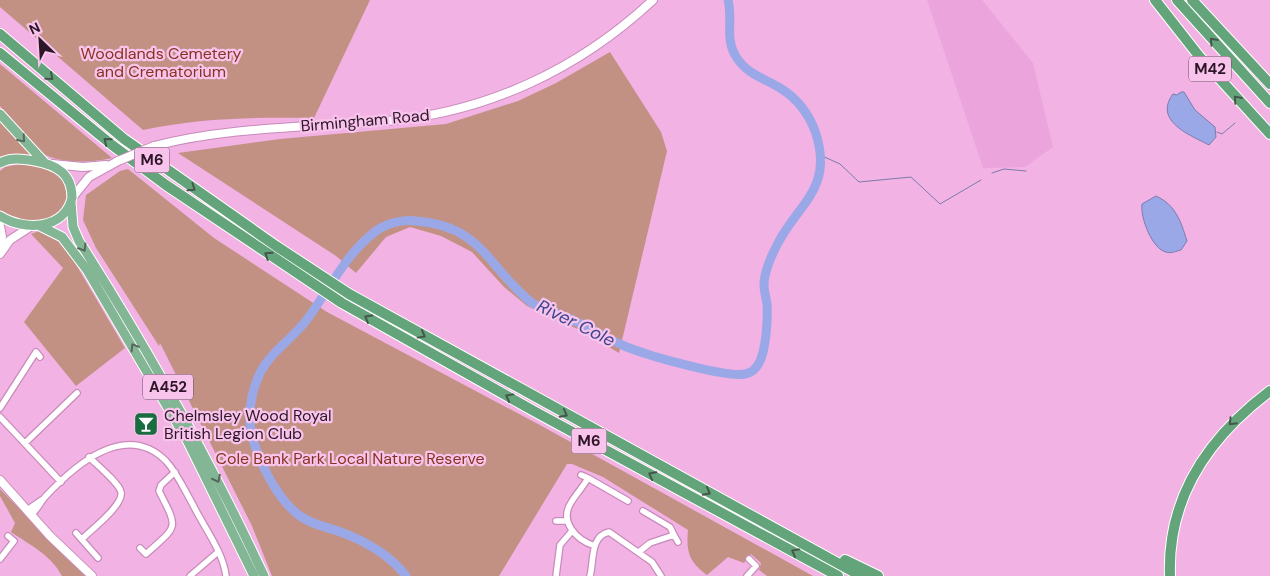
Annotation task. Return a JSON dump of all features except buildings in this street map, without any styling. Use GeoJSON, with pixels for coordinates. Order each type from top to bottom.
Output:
{"type":"FeatureCollection","features":[{"type":"Feature","properties":{"kind":"highway","name":"M42"},"geometry":{"type":"LineString","coordinates":[[1155,0],[1199,56],[1270,134]]}},
{"type":"Feature","properties":{"kind":"highway"},"geometry":{"type":"LineString","coordinates":[[1177,0],[1270,102]]}},
{"type":"Feature","properties":{"kind":"highway"},"geometry":{"type":"LineString","coordinates":[[1192,0],[1270,84]]}},
{"type":"Feature","properties":{"kind":"highway","name":"M6"},"geometry":{"type":"LineString","coordinates":[[0,34],[124,139],[349,294],[528,395],[861,576]]}},
{"type":"Feature","properties":{"kind":"highway","name":"M6"},"geometry":{"type":"LineString","coordinates":[[0,53],[112,145],[166,185],[342,303],[532,410],[838,576]]}},
{"type":"Feature","properties":{"kind":"highway","name":"A452"},"geometry":{"type":"LineString","coordinates":[[0,114],[32,151],[49,164],[63,171],[67,178],[72,200],[73,227],[79,241],[132,324],[197,439],[264,576]]}},
{"type":"Feature","properties":{"kind":"highway"},"geometry":{"type":"LineString","coordinates":[[0,163],[21,158],[49,164]]}},
{"type":"Feature","properties":{"kind":"highway"},"geometry":{"type":"LineString","coordinates":[[36,225],[52,223],[60,218],[72,200]]}},
{"type":"Feature","properties":{"kind":"highway","name":"A452"},"geometry":{"type":"LineString","coordinates":[[0,216],[5,219],[36,225],[62,237],[87,270],[188,442],[254,576]]}},
{"type":"Feature","properties":{"kind":"highway"},"geometry":{"type":"LineString","coordinates":[[1170,576],[1169,554],[1177,517],[1188,485],[1197,468],[1227,427],[1270,391]]}},
{"type":"Feature","properties":{"kind":"highway","name":"M6"},"geometry":{"type":"LineString","coordinates":[[778,530],[821,548],[878,576]]}},
{"type":"Feature","properties":{"kind":"main road","name":"Birmingham Road"},"geometry":{"type":"LineString","coordinates":[[72,200],[89,177],[114,163],[154,146],[222,132],[388,121],[442,113],[484,102],[510,93],[564,67],[612,36],[653,0]]}},
{"type":"Feature","properties":{"kind":"main road","name":"Birmingham Road"},"geometry":{"type":"LineString","coordinates":[[49,164],[83,167],[114,163]]}},
{"type":"Feature","properties":{"kind":"main road"},"geometry":{"type":"LineString","coordinates":[[0,254],[10,240],[36,225]]}},
{"type":"Feature","properties":{"kind":"main road"},"geometry":{"type":"LineString","coordinates":[[0,226],[2,237],[0,246]]}},
{"type":"Feature","properties":{"kind":"main road"},"geometry":{"type":"LineString","coordinates":[[0,480],[92,576]]}},
{"type":"Feature","properties":{"kind":"street"},"geometry":{"type":"LineString","coordinates":[[0,408],[36,352],[40,357]]}},
{"type":"Feature","properties":{"kind":"street"},"geometry":{"type":"LineString","coordinates":[[25,443],[77,393]]}},
{"type":"Feature","properties":{"kind":"street"},"geometry":{"type":"LineString","coordinates":[[0,417],[61,482]]}},
{"type":"Feature","properties":{"kind":"street"},"geometry":{"type":"LineString","coordinates":[[29,512],[89,457],[112,447],[139,446],[165,460],[175,472],[218,552],[226,576]]}},
{"type":"Feature","properties":{"kind":"street"},"geometry":{"type":"LineString","coordinates":[[82,539],[117,505],[121,495],[118,487],[89,457]]}},
{"type":"Feature","properties":{"kind":"street"},"geometry":{"type":"LineString","coordinates":[[140,548],[146,554],[172,527],[173,519],[159,491],[161,485],[175,472]]}},
{"type":"Feature","properties":{"kind":"street"},"geometry":{"type":"LineString","coordinates":[[581,475],[597,481],[606,490],[628,502]]}},
{"type":"Feature","properties":{"kind":"street"},"geometry":{"type":"LineString","coordinates":[[588,478],[568,507],[567,521],[572,531],[585,543],[594,546]]}},
{"type":"Feature","properties":{"kind":"street"},"geometry":{"type":"LineString","coordinates":[[643,510],[670,527],[678,542]]}},
{"type":"Feature","properties":{"kind":"street"},"geometry":{"type":"LineString","coordinates":[[556,521],[567,521]]}},
{"type":"Feature","properties":{"kind":"street"},"geometry":{"type":"LineString","coordinates":[[556,576],[560,545],[572,531]]}},
{"type":"Feature","properties":{"kind":"street"},"geometry":{"type":"LineString","coordinates":[[590,576],[594,546],[597,538],[609,532],[640,551],[653,563],[661,576]]}},
{"type":"Feature","properties":{"kind":"street"},"geometry":{"type":"LineString","coordinates":[[76,533],[98,558]]}},
{"type":"Feature","properties":{"kind":"street"},"geometry":{"type":"LineString","coordinates":[[640,551],[650,543],[674,534]]}},
{"type":"Feature","properties":{"kind":"street"},"geometry":{"type":"LineString","coordinates":[[0,559],[14,541],[8,536]]}},
{"type":"Feature","properties":{"kind":"street"},"geometry":{"type":"LineString","coordinates":[[190,576],[218,552]]}},
{"type":"Feature","properties":{"kind":"street"},"geometry":{"type":"LineString","coordinates":[[747,576],[756,566],[749,559]]}},
{"type":"Feature","properties":{"kind":"shaded area"},"geometry":{"type":"Polygon","coordinates":[[[927,0],[982,0],[1033,63],[1053,147],[1025,167],[983,168],[927,0]]]}},
{"type":"Feature","properties":{"kind":"green space","name":"Woodlands Cemetery and Crematorium"},"geometry":{"type":"Polygon","coordinates":[[[0,0],[370,0],[314,118],[228,119],[185,123],[143,130],[0,7],[0,0]]]}},
{"type":"Feature","properties":{"kind":"green space"},"geometry":{"type":"Polygon","coordinates":[[[610,52],[661,132],[667,151],[619,353],[584,332],[527,306],[504,287],[472,252],[441,236],[410,227],[386,237],[356,273],[336,256],[178,153],[280,139],[446,124],[518,101],[556,83],[610,52]]]}},
{"type":"Feature","properties":{"kind":"green space"},"geometry":{"type":"Polygon","coordinates":[[[0,64],[112,158],[86,162],[67,161],[49,157],[37,149],[0,106],[0,64]]]}},
{"type":"Feature","properties":{"kind":"green space"},"geometry":{"type":"Polygon","coordinates":[[[0,119],[33,156],[7,155],[0,160],[0,119]]]}},
{"type":"Feature","properties":{"kind":"green space"},"geometry":{"type":"Polygon","coordinates":[[[20,164],[49,169],[64,181],[68,202],[56,218],[28,221],[7,216],[0,212],[0,171],[5,167],[20,164]]]}},
{"type":"Feature","properties":{"kind":"green space","name":"Cole Bank Park Local Nature Reserve"},"geometry":{"type":"Polygon","coordinates":[[[128,169],[214,238],[327,312],[538,424],[813,576],[767,576],[759,570],[761,563],[751,554],[744,563],[728,557],[707,575],[696,566],[690,556],[688,550],[688,530],[603,477],[572,464],[567,464],[499,576],[272,576],[252,526],[160,343],[159,346],[96,248],[83,220],[86,195],[120,171],[128,169]]]}},
{"type":"Feature","properties":{"kind":"green space"},"geometry":{"type":"Polygon","coordinates":[[[39,231],[58,241],[74,261],[125,348],[76,386],[24,322],[63,268],[31,234],[39,231]]]}},
{"type":"Feature","properties":{"kind":"green space"},"geometry":{"type":"Polygon","coordinates":[[[0,489],[86,576],[62,576],[46,556],[11,532],[15,523],[0,496],[0,489]]]}},
{"type":"Feature","properties":{"kind":"water"},"geometry":{"type":"Polygon","coordinates":[[[1184,92],[1195,110],[1215,127],[1216,137],[1209,145],[1184,132],[1171,119],[1168,112],[1168,104],[1173,94],[1177,95],[1184,92]]]}},
{"type":"Feature","properties":{"kind":"water"},"geometry":{"type":"Polygon","coordinates":[[[1156,196],[1173,209],[1180,221],[1187,241],[1181,250],[1170,253],[1161,250],[1148,232],[1143,217],[1142,204],[1156,196]]]}},
{"type":"Feature","properties":{"kind":"waterway","name":"River Cole"},"geometry":{"type":"LineString","coordinates":[[406,576],[400,568],[384,555],[347,535],[304,519],[285,502],[262,465],[252,438],[250,422],[252,396],[261,371],[272,356],[305,322],[344,265],[361,244],[376,231],[387,225],[410,221],[438,224],[456,231],[482,250],[532,303],[575,321],[621,345],[658,357],[723,373],[747,373],[753,370],[758,365],[765,343],[767,326],[765,276],[773,253],[783,234],[810,196],[816,184],[820,170],[820,154],[813,127],[797,102],[780,88],[749,71],[735,55],[730,42],[728,0]]}},
{"type":"Feature","properties":{"kind":"waterway"},"geometry":{"type":"LineString","coordinates":[[1217,132],[1222,134],[1235,123]]}},
{"type":"Feature","properties":{"kind":"waterway"},"geometry":{"type":"LineString","coordinates":[[820,155],[840,164],[859,182],[911,177],[940,204],[981,180]]}},
{"type":"Feature","properties":{"kind":"waterway"},"geometry":{"type":"LineString","coordinates":[[992,173],[1004,169],[1026,171]]}},
{"type":"Feature","properties":{"kind":"place","name":"Chelmsley Wood Royal British Legion Club"},"geometry":{"type":"Point","coordinates":[146,424]}}]}
